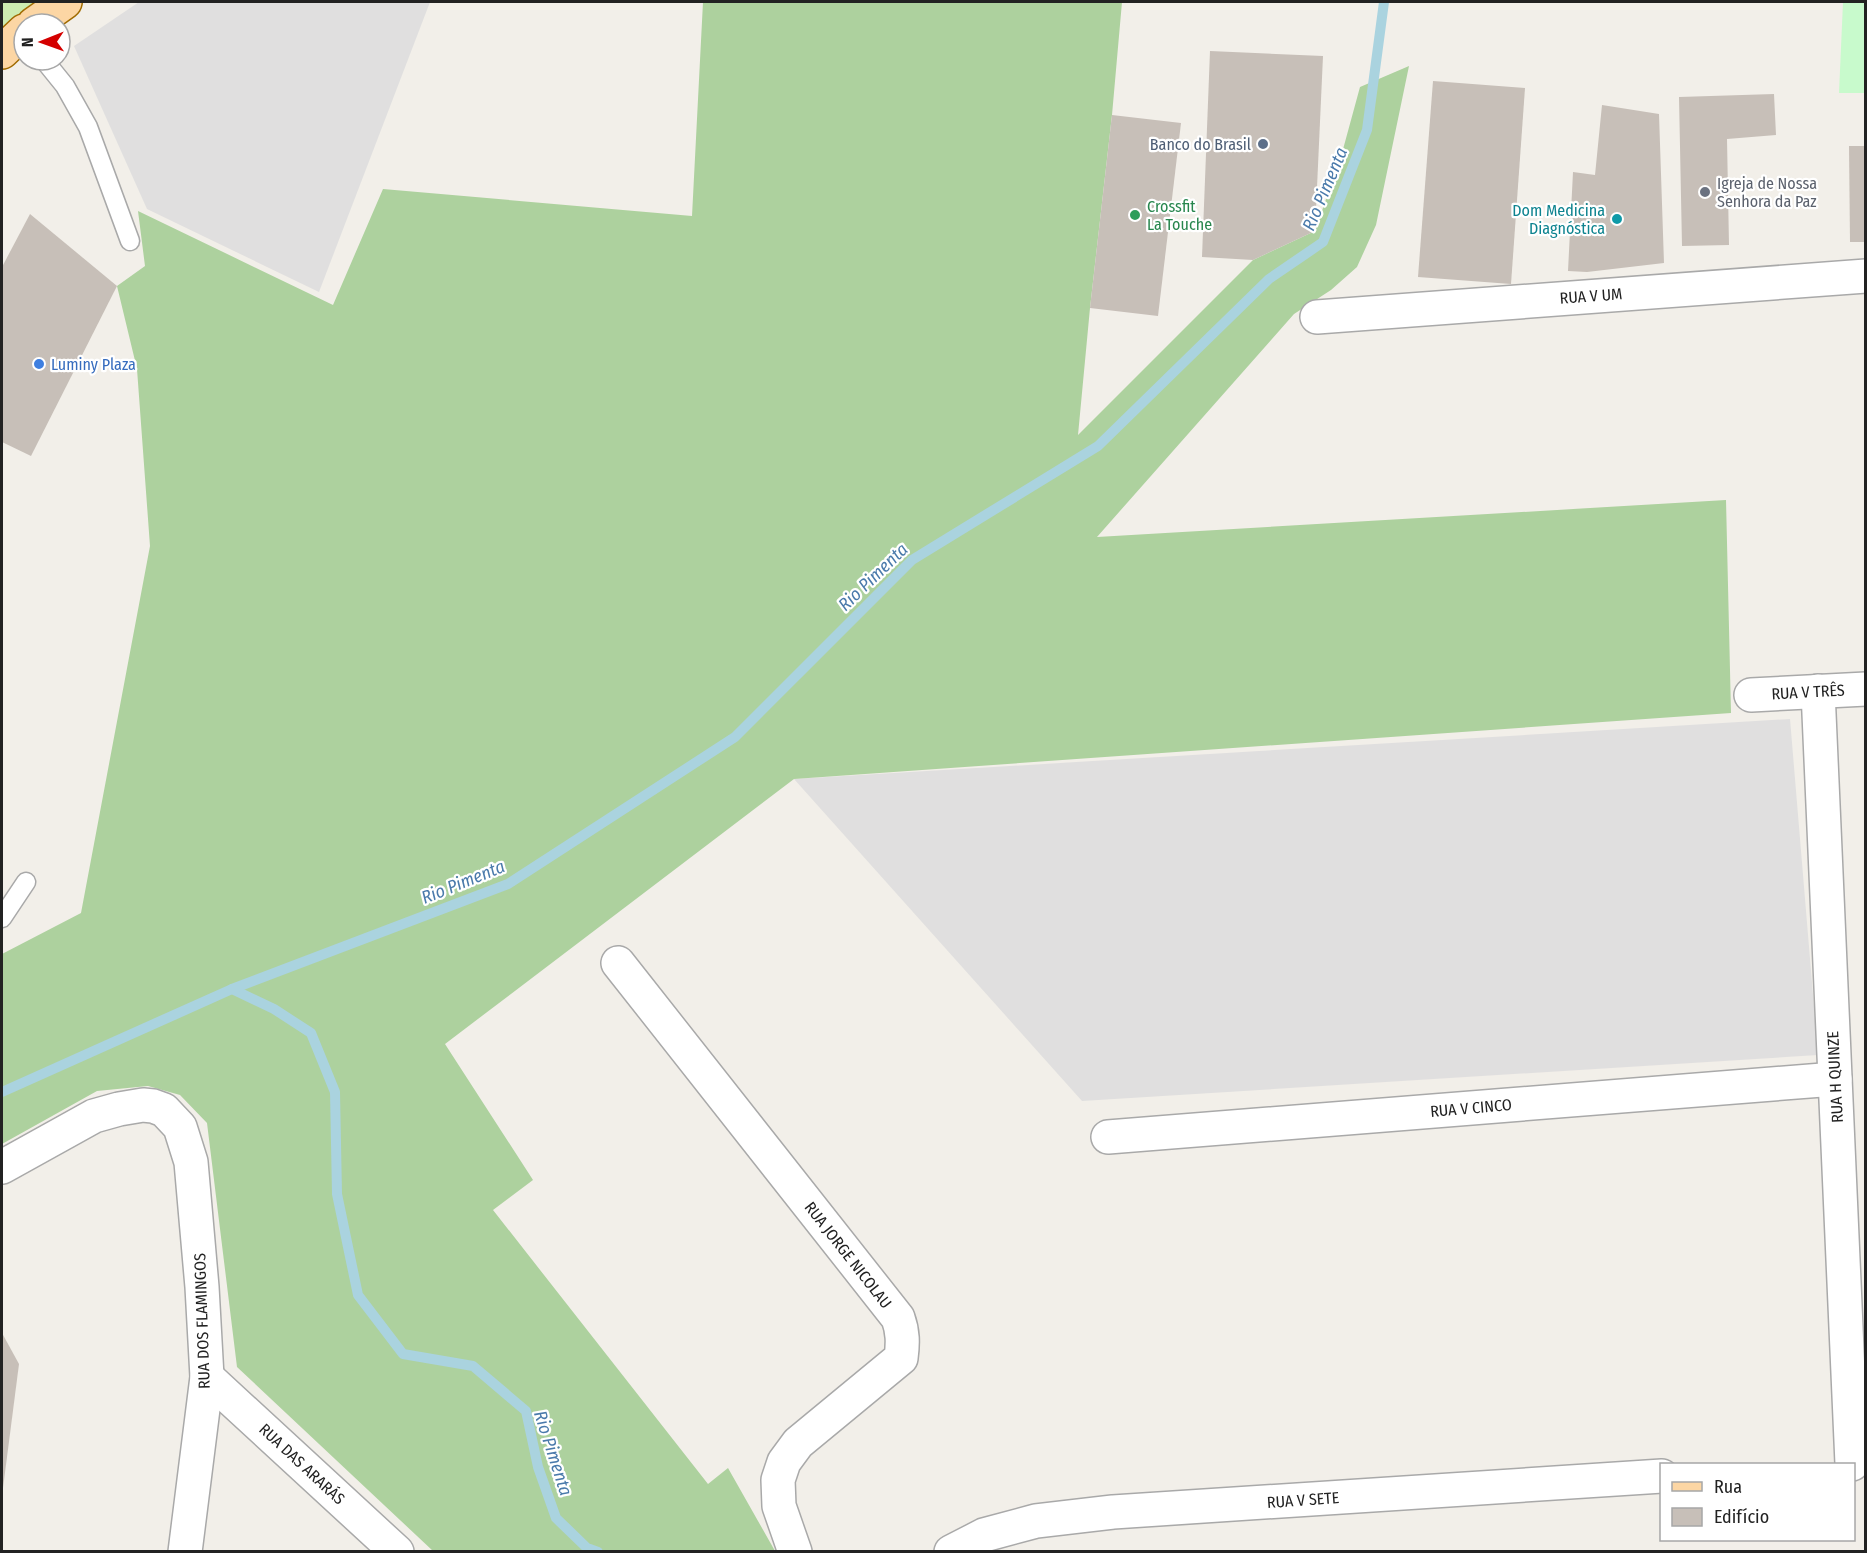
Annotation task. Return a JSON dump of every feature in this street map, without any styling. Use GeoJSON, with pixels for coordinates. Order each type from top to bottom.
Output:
{"type":"FeatureCollection","features":[{"type":"Feature","properties":{"kind":"main road"},"geometry":{"type":"LineString","coordinates":[[52,12],[65,2]]}},
{"type":"Feature","properties":{"kind":"street","name":"RUA V UM"},"geometry":{"type":"LineString","coordinates":[[1317,317],[1866,276]]}},
{"type":"Feature","properties":{"kind":"street","name":"RUA V TRÊS"},"geometry":{"type":"LineString","coordinates":[[1752,695],[1866,689]]}},
{"type":"Feature","properties":{"kind":"street","name":"RUA H QUINZE"},"geometry":{"type":"LineString","coordinates":[[1818,691],[1852,1463]]}},
{"type":"Feature","properties":{"kind":"street","name":"RUA JORGE NICOLAU"},"geometry":{"type":"LineString","coordinates":[[618,963],[898,1318],[902,1330],[901,1358],[798,1443],[784,1462],[778,1480],[779,1506],[795,1551]]}},
{"type":"Feature","properties":{"kind":"street","name":"RUA V CINCO"},"geometry":{"type":"LineString","coordinates":[[1108,1137],[1835,1079]]}},
{"type":"Feature","properties":{"kind":"street","name":"RUA DOS FLAMINGOS"},"geometry":{"type":"LineString","coordinates":[[2,1167],[94,1116],[119,1109],[143,1105],[153,1106],[164,1110],[180,1127],[191,1162],[207,1377],[185,1551]]}},
{"type":"Feature","properties":{"kind":"street","name":"RUA DAS ARARÁS"},"geometry":{"type":"LineString","coordinates":[[207,1377],[396,1551]]}},
{"type":"Feature","properties":{"kind":"street","name":"RUA V SETE"},"geometry":{"type":"LineString","coordinates":[[951,1551],[984,1535],[1036,1521],[1113,1512],[1660,1476]]}},
{"type":"Feature","properties":{"kind":"lane"},"geometry":{"type":"LineString","coordinates":[[54,72],[65,86],[88,127],[129,241]]}},
{"type":"Feature","properties":{"kind":"lane"},"geometry":{"type":"LineString","coordinates":[[2,918],[26,882]]}},
{"type":"Feature","properties":{"kind":"shaded area"},"geometry":{"type":"Polygon","coordinates":[[[139,2],[430,2],[319,292],[147,209],[74,46],[139,2]]]}},
{"type":"Feature","properties":{"kind":"shaded area"},"geometry":{"type":"Polygon","coordinates":[[[1790,719],[1818,1055],[1082,1101],[794,779],[1790,719]]]}},
{"type":"Feature","properties":{"kind":"green space"},"geometry":{"type":"Polygon","coordinates":[[[2,2],[34,2],[23,12],[12,12],[12,21],[2,30],[2,2]]]}},
{"type":"Feature","properties":{"kind":"green space"},"geometry":{"type":"Polygon","coordinates":[[[703,2],[1122,2],[1078,435],[1253,260],[1315,231],[1342,153],[1360,87],[1409,66],[1376,225],[1357,267],[1331,290],[1294,314],[1097,537],[1726,500],[1731,713],[794,779],[445,1044],[533,1180],[493,1210],[708,1484],[728,1468],[775,1551],[433,1551],[237,1367],[207,1123],[180,1095],[148,1086],[97,1091],[2,1144],[2,954],[81,913],[150,546],[137,369],[117,286],[145,266],[138,211],[333,305],[383,189],[692,216],[703,2]]]}},
{"type":"Feature","properties":{"kind":"green space"},"geometry":{"type":"Polygon","coordinates":[[[1843,2],[1865,2],[1865,93],[1839,93],[1843,2]]]}},
{"type":"Feature","properties":{"kind":"building","name":"Banco do Brasil"},"geometry":{"type":"Polygon","coordinates":[[[1210,51],[1323,56],[1315,231],[1253,260],[1202,257],[1210,51]]]}},
{"type":"Feature","properties":{"kind":"building"},"geometry":{"type":"Polygon","coordinates":[[[1433,81],[1525,88],[1511,284],[1418,277],[1433,81]]]}},
{"type":"Feature","properties":{"kind":"building","name":"Igreja de Nossa Senhora da Paz"},"geometry":{"type":"Polygon","coordinates":[[[1774,94],[1776,135],[1727,139],[1729,245],[1682,246],[1679,97],[1774,94]]]}},
{"type":"Feature","properties":{"kind":"building","name":"Dom Medicina Diagnóstica"},"geometry":{"type":"Polygon","coordinates":[[[1602,105],[1659,114],[1664,263],[1587,272],[1568,271],[1573,172],[1595,175],[1602,105]]]}},
{"type":"Feature","properties":{"kind":"building","name":"Crossfit La Touche"},"geometry":{"type":"Polygon","coordinates":[[[1112,115],[1181,123],[1158,316],[1090,308],[1112,115]]]}},
{"type":"Feature","properties":{"kind":"building","name":"Igreja de Nossa Senhora da Paz"},"geometry":{"type":"Polygon","coordinates":[[[1849,146],[1866,146],[1866,242],[1850,242],[1849,146]]]}},
{"type":"Feature","properties":{"kind":"building","name":"Luminy Plaza"},"geometry":{"type":"Polygon","coordinates":[[[30,214],[117,286],[31,456],[2,442],[2,267],[30,214]]]}},
{"type":"Feature","properties":{"kind":"building"},"geometry":{"type":"Polygon","coordinates":[[[2,1333],[19,1364],[3,1488],[2,1488],[2,1333]]]}},
{"type":"Feature","properties":{"kind":"waterway","name":"Rio Pimenta"},"geometry":{"type":"LineString","coordinates":[[2,1092],[232,989],[508,884],[735,737],[912,560],[1098,446],[1269,279],[1323,242],[1367,130],[1384,2]]}},
{"type":"Feature","properties":{"kind":"waterway","name":"Rio Pimenta"},"geometry":{"type":"LineString","coordinates":[[232,989],[274,1009],[311,1033],[335,1092],[337,1194],[358,1295],[403,1354],[473,1366],[526,1411],[538,1467],[556,1518],[587,1548],[598,1552]]}},
{"type":"Feature","properties":{"kind":"place","name":"Banco do Brasil"},"geometry":{"type":"Point","coordinates":[1263,144]}},
{"type":"Feature","properties":{"kind":"place","name":"Igreja de Nossa Senhora da Paz"},"geometry":{"type":"Point","coordinates":[1705,192]}},
{"type":"Feature","properties":{"kind":"place","name":"Crossfit La Touche"},"geometry":{"type":"Point","coordinates":[1135,215]}},
{"type":"Feature","properties":{"kind":"place","name":"Dom Medicina Diagnóstica"},"geometry":{"type":"Point","coordinates":[1617,219]}},
{"type":"Feature","properties":{"kind":"place","name":"Luminy Plaza"},"geometry":{"type":"Point","coordinates":[39,364]}}]}
